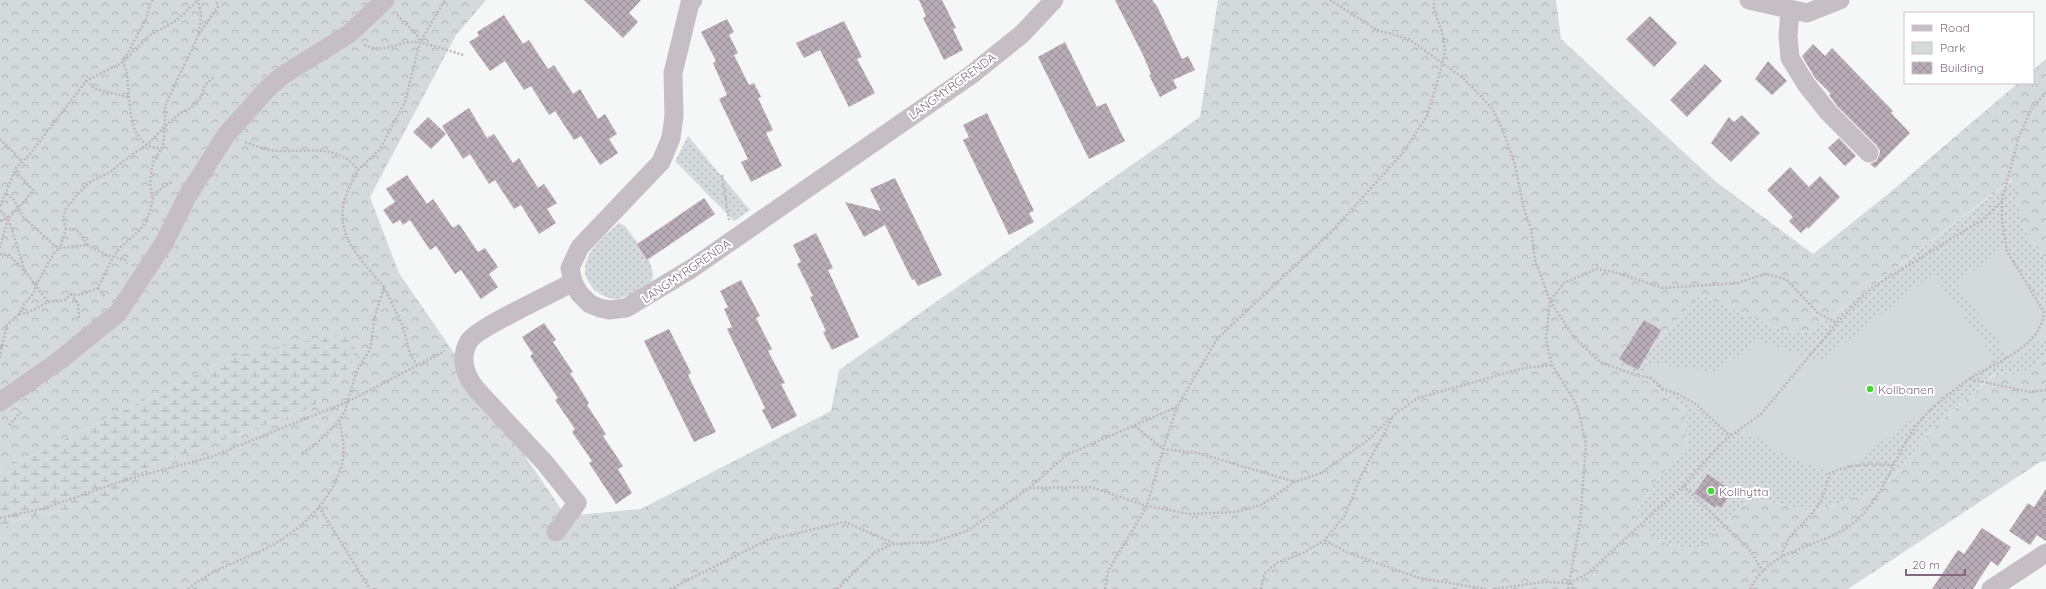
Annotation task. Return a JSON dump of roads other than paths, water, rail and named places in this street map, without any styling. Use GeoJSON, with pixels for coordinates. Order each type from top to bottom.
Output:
{"type":"FeatureCollection","features":[{"type":"Feature","properties":{"kind":"street"},"geometry":{"type":"LineString","coordinates":[[556,532],[577,502],[545,463],[468,379],[463,361],[465,349],[470,340],[484,328],[573,282],[570,268],[580,247],[661,162],[671,138],[674,116],[673,73],[690,3],[693,0]]}},
{"type":"Feature","properties":{"kind":"street","name":"LANGMYRGRENDA"},"geometry":{"type":"LineString","coordinates":[[573,282],[578,293],[590,304],[609,310],[626,308],[691,269],[971,75],[1022,34],[1054,0]]}},
{"type":"Feature","properties":{"kind":"street"},"geometry":{"type":"LineString","coordinates":[[1749,0],[1807,13],[1840,0]]}},
{"type":"Feature","properties":{"kind":"street"},"geometry":{"type":"LineString","coordinates":[[0,402],[22,388],[87,339],[118,313],[164,243],[199,177],[226,135],[268,88],[283,75],[349,34],[384,2]]}},
{"type":"Feature","properties":{"kind":"street"},"geometry":{"type":"LineString","coordinates":[[1790,10],[1788,36],[1790,58],[1806,84],[1829,113],[1869,153]]}},
{"type":"Feature","properties":{"kind":"street"},"geometry":{"type":"LineString","coordinates":[[1991,589],[2046,553]]}},
{"type":"Feature","properties":{"kind":"place","name":"Kollbanen"},"geometry":{"type":"Point","coordinates":[1870,389]}},
{"type":"Feature","properties":{"kind":"place","name":"Kollhytta"},"geometry":{"type":"Point","coordinates":[1711,491]}}]}
